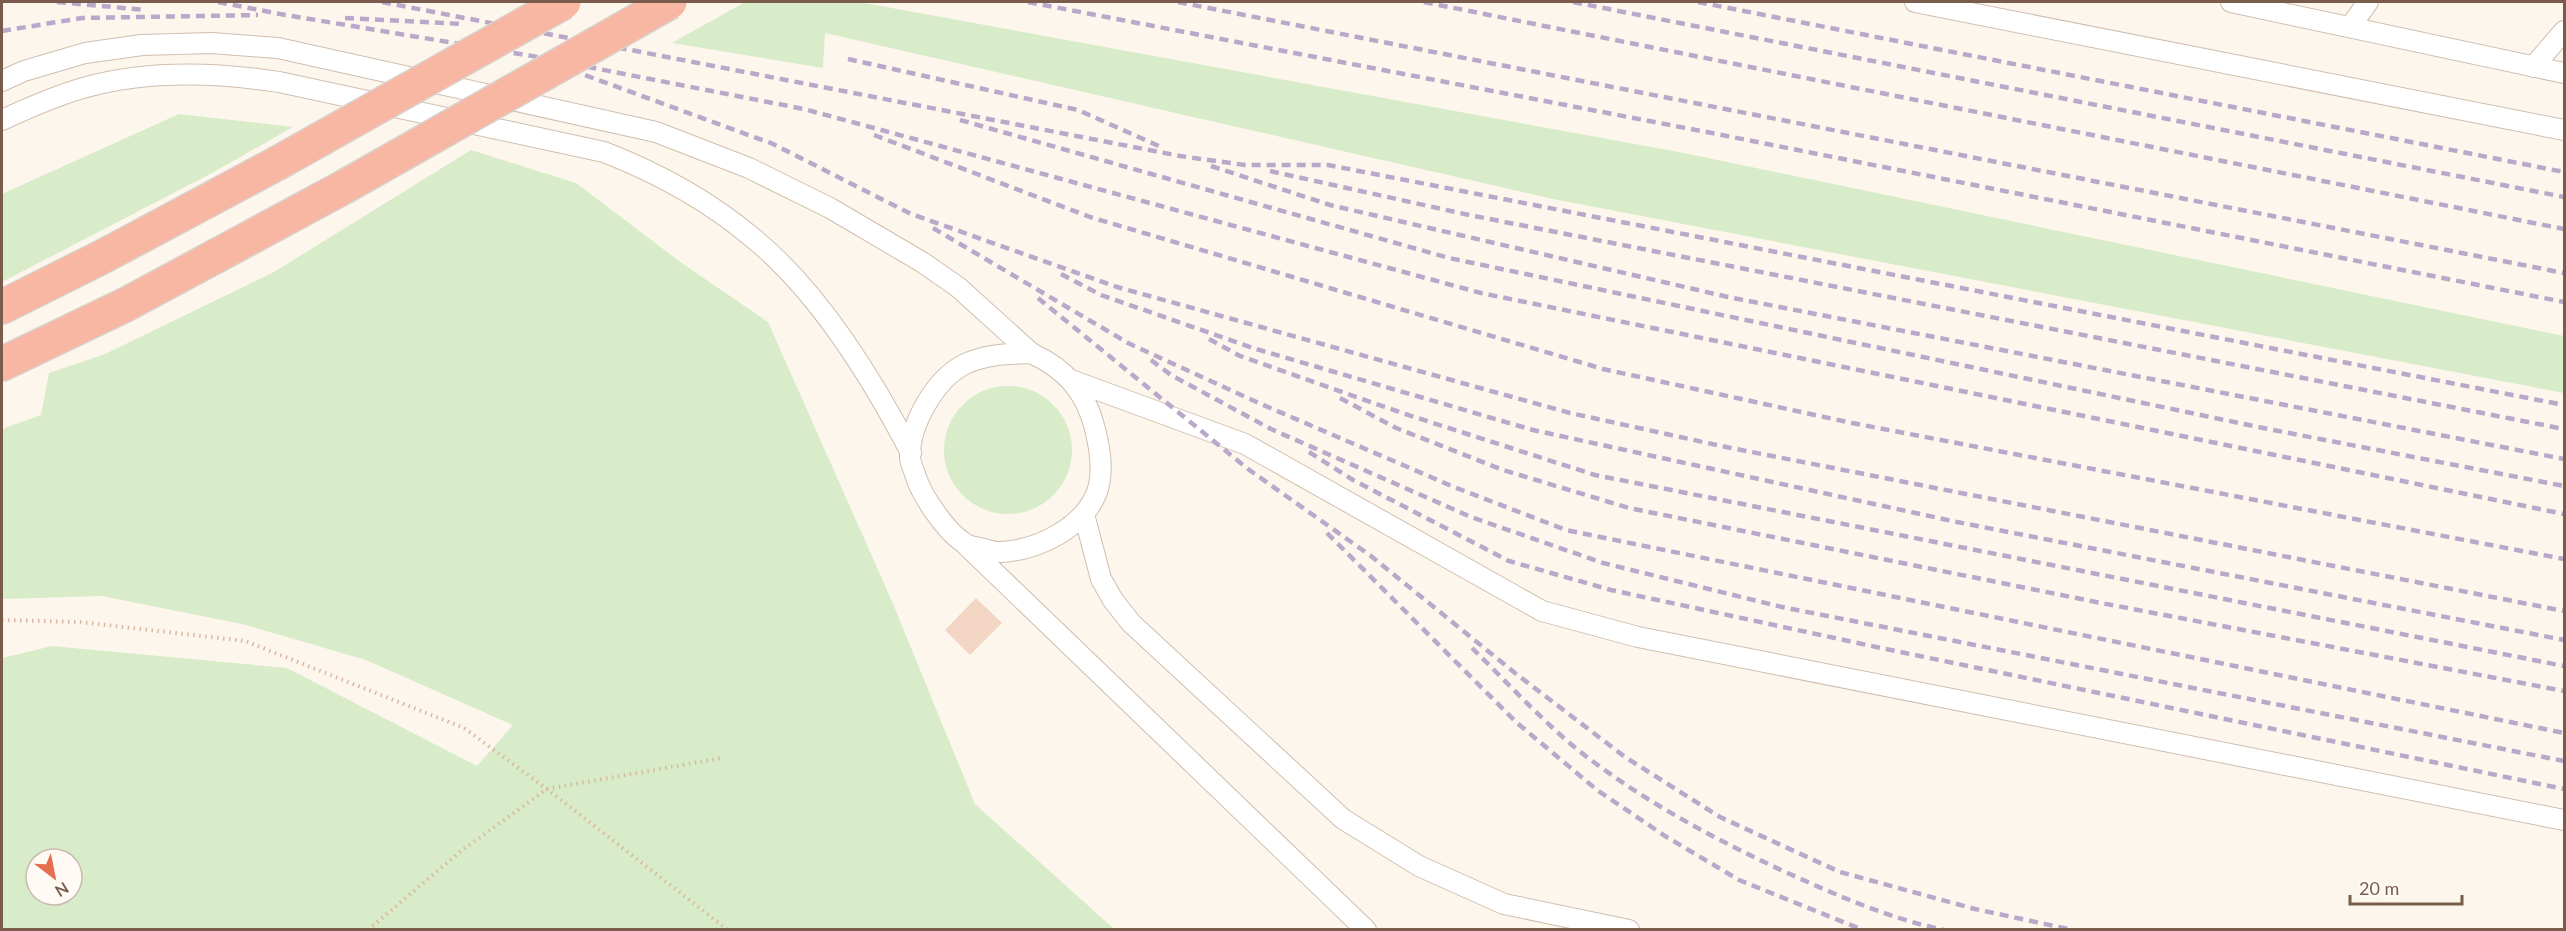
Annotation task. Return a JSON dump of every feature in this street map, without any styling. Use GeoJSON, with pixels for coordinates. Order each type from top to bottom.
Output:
{"type":"FeatureCollection","features":[{"type":"Feature","properties":{"kind":"highway"},"geometry":{"type":"LineString","coordinates":[[2,307],[102,257],[276,164],[564,2]]}},
{"type":"Feature","properties":{"kind":"highway"},"geometry":{"type":"LineString","coordinates":[[2,364],[127,304],[344,187],[670,2]]}},
{"type":"Feature","properties":{"kind":"lane"},"geometry":{"type":"LineString","coordinates":[[1915,2],[2565,130]]}},
{"type":"Feature","properties":{"kind":"lane"},"geometry":{"type":"LineString","coordinates":[[2231,2],[2565,74]]}},
{"type":"Feature","properties":{"kind":"lane"},"geometry":{"type":"LineString","coordinates":[[2350,27],[2368,2]]}},
{"type":"Feature","properties":{"kind":"lane"},"geometry":{"type":"LineString","coordinates":[[2533,67],[2565,31]]}},
{"type":"Feature","properties":{"kind":"lane"},"geometry":{"type":"LineString","coordinates":[[2,81],[24,71],[85,53],[142,45],[211,43],[278,48],[656,132],[749,168],[830,208],[912,256],[958,287],[1031,353],[1051,362],[1071,380],[1090,408],[1101,466],[1097,492],[1084,514],[1058,535],[1034,545],[1000,552],[966,545]]}},
{"type":"Feature","properties":{"kind":"lane"},"geometry":{"type":"LineString","coordinates":[[2,120],[83,88],[123,80],[200,74],[240,76],[290,84],[604,152],[649,170],[726,216],[782,265],[839,334],[884,404],[911,453]]}},
{"type":"Feature","properties":{"kind":"lane"},"geometry":{"type":"LineString","coordinates":[[2,376],[53,340]]}},
{"type":"Feature","properties":{"kind":"lane"},"geometry":{"type":"LineString","coordinates":[[1031,353],[996,354],[964,365],[933,391],[913,433],[910,459],[920,489],[937,515],[966,545],[1366,930]]}},
{"type":"Feature","properties":{"kind":"lane"},"geometry":{"type":"LineString","coordinates":[[1071,380],[1245,444],[1542,611],[1649,639],[2565,820]]}},
{"type":"Feature","properties":{"kind":"lane"},"geometry":{"type":"LineString","coordinates":[[1084,514],[1101,579],[1113,600],[1131,623],[1343,819],[1419,866],[1503,904],[1629,930]]}},
{"type":"Feature","properties":{"kind":"path"},"geometry":{"type":"LineString","coordinates":[[2,620],[80,622],[245,641],[464,728],[547,789],[728,930]]}},
{"type":"Feature","properties":{"kind":"path"},"geometry":{"type":"LineString","coordinates":[[368,930],[461,851],[547,789],[722,758]]}},
{"type":"Feature","properties":{"kind":"green space"},"geometry":{"type":"Polygon","coordinates":[[[745,2],[859,2],[1679,152],[2564,336],[2564,393],[1553,199],[825,33],[823,68],[672,43],[745,2]]]}},
{"type":"Feature","properties":{"kind":"green space"},"geometry":{"type":"Polygon","coordinates":[[[179,114],[293,127],[214,172],[2,282],[2,194],[179,114]]]}},
{"type":"Feature","properties":{"kind":"green space"},"geometry":{"type":"Polygon","coordinates":[[[471,150],[576,183],[683,264],[768,322],[891,599],[975,804],[1114,929],[2,929],[2,658],[52,646],[287,668],[477,766],[513,725],[366,660],[242,624],[102,596],[2,599],[2,429],[41,415],[49,373],[105,354],[274,272],[471,150]]]}},
{"type":"Feature","properties":{"kind":"green space"},"geometry":{"type":"Polygon","coordinates":[[[1008,386],[1032,391],[1053,405],[1067,426],[1072,450],[1067,474],[1053,495],[1032,509],[1008,514],[984,509],[963,495],[949,474],[944,450],[949,426],[963,405],[984,391],[1008,386]]]}},
{"type":"Feature","properties":{"kind":"building"},"geometry":{"type":"Polygon","coordinates":[[[976,598],[1002,623],[970,655],[945,630],[976,598]]]}},
{"type":"Feature","properties":{"kind":"railway"},"geometry":{"type":"LineString","coordinates":[[57,2],[146,10]]}},
{"type":"Feature","properties":{"kind":"railway"},"geometry":{"type":"LineString","coordinates":[[218,2],[532,56],[804,109],[1481,293],[2564,514]]}},
{"type":"Feature","properties":{"kind":"railway"},"geometry":{"type":"LineString","coordinates":[[382,2],[1180,156],[1245,165],[1328,165],[2564,405]]}},
{"type":"Feature","properties":{"kind":"railway"},"geometry":{"type":"LineString","coordinates":[[1028,2],[1717,134],[2564,302]]}},
{"type":"Feature","properties":{"kind":"railway"},"geometry":{"type":"LineString","coordinates":[[1178,2],[2564,273]]}},
{"type":"Feature","properties":{"kind":"railway"},"geometry":{"type":"LineString","coordinates":[[1424,2],[2564,229]]}},
{"type":"Feature","properties":{"kind":"railway"},"geometry":{"type":"LineString","coordinates":[[1573,2],[2564,197]]}},
{"type":"Feature","properties":{"kind":"railway"},"geometry":{"type":"LineString","coordinates":[[1698,2],[2564,172]]}},
{"type":"Feature","properties":{"kind":"railway"},"geometry":{"type":"LineString","coordinates":[[2,31],[82,18],[258,15]]}},
{"type":"Feature","properties":{"kind":"railway"},"geometry":{"type":"LineString","coordinates":[[345,18],[462,24]]}},
{"type":"Feature","properties":{"kind":"railway"},"geometry":{"type":"LineString","coordinates":[[848,59],[1078,110],[1161,147]]}},
{"type":"Feature","properties":{"kind":"railway"},"geometry":{"type":"LineString","coordinates":[[571,70],[773,144],[911,214],[1117,287],[1570,413],[1726,447],[2564,611]]}},
{"type":"Feature","properties":{"kind":"railway"},"geometry":{"type":"LineString","coordinates":[[960,120],[1449,258],[2263,428],[2564,486]]}},
{"type":"Feature","properties":{"kind":"railway"},"geometry":{"type":"LineString","coordinates":[[874,135],[1090,217],[1603,369],[1852,423],[2564,559]]}},
{"type":"Feature","properties":{"kind":"railway"},"geometry":{"type":"LineString","coordinates":[[1211,166],[1330,205],[1728,297],[2564,459]]}},
{"type":"Feature","properties":{"kind":"railway"},"geometry":{"type":"LineString","coordinates":[[1270,171],[1469,215],[2564,429]]}},
{"type":"Feature","properties":{"kind":"railway"},"geometry":{"type":"LineString","coordinates":[[933,228],[1128,343],[1261,404],[1454,487],[1566,530],[2564,733]]}},
{"type":"Feature","properties":{"kind":"railway"},"geometry":{"type":"LineString","coordinates":[[1061,274],[1101,295],[1256,349],[1533,430],[1957,522],[2564,640]]}},
{"type":"Feature","properties":{"kind":"railway"},"geometry":{"type":"LineString","coordinates":[[1038,298],[1248,469],[1371,556],[1515,673],[1625,757],[1720,817],[1840,872],[1975,909],[2073,930]]}},
{"type":"Feature","properties":{"kind":"railway"},"geometry":{"type":"LineString","coordinates":[[1209,339],[1240,356],[1402,413],[1595,475],[2564,666]]}},
{"type":"Feature","properties":{"kind":"railway"},"geometry":{"type":"LineString","coordinates":[[1151,360],[1171,375],[1271,429],[1471,517],[1603,563],[1782,607],[2564,761]]}},
{"type":"Feature","properties":{"kind":"railway"},"geometry":{"type":"LineString","coordinates":[[1340,398],[1396,428],[1503,470],[1629,508],[2096,602],[2564,691]]}},
{"type":"Feature","properties":{"kind":"railway"},"geometry":{"type":"LineString","coordinates":[[1309,452],[1353,480],[1509,561],[1611,590],[2564,789]]}},
{"type":"Feature","properties":{"kind":"railway"},"geometry":{"type":"LineString","coordinates":[[1327,533],[1516,722],[1597,790],[1665,836],[1739,880],[1863,930]]}},
{"type":"Feature","properties":{"kind":"railway"},"geometry":{"type":"LineString","coordinates":[[1472,648],[1547,723],[1579,751],[1662,808],[1733,847],[1821,888],[1881,912],[1944,930]]}}]}
